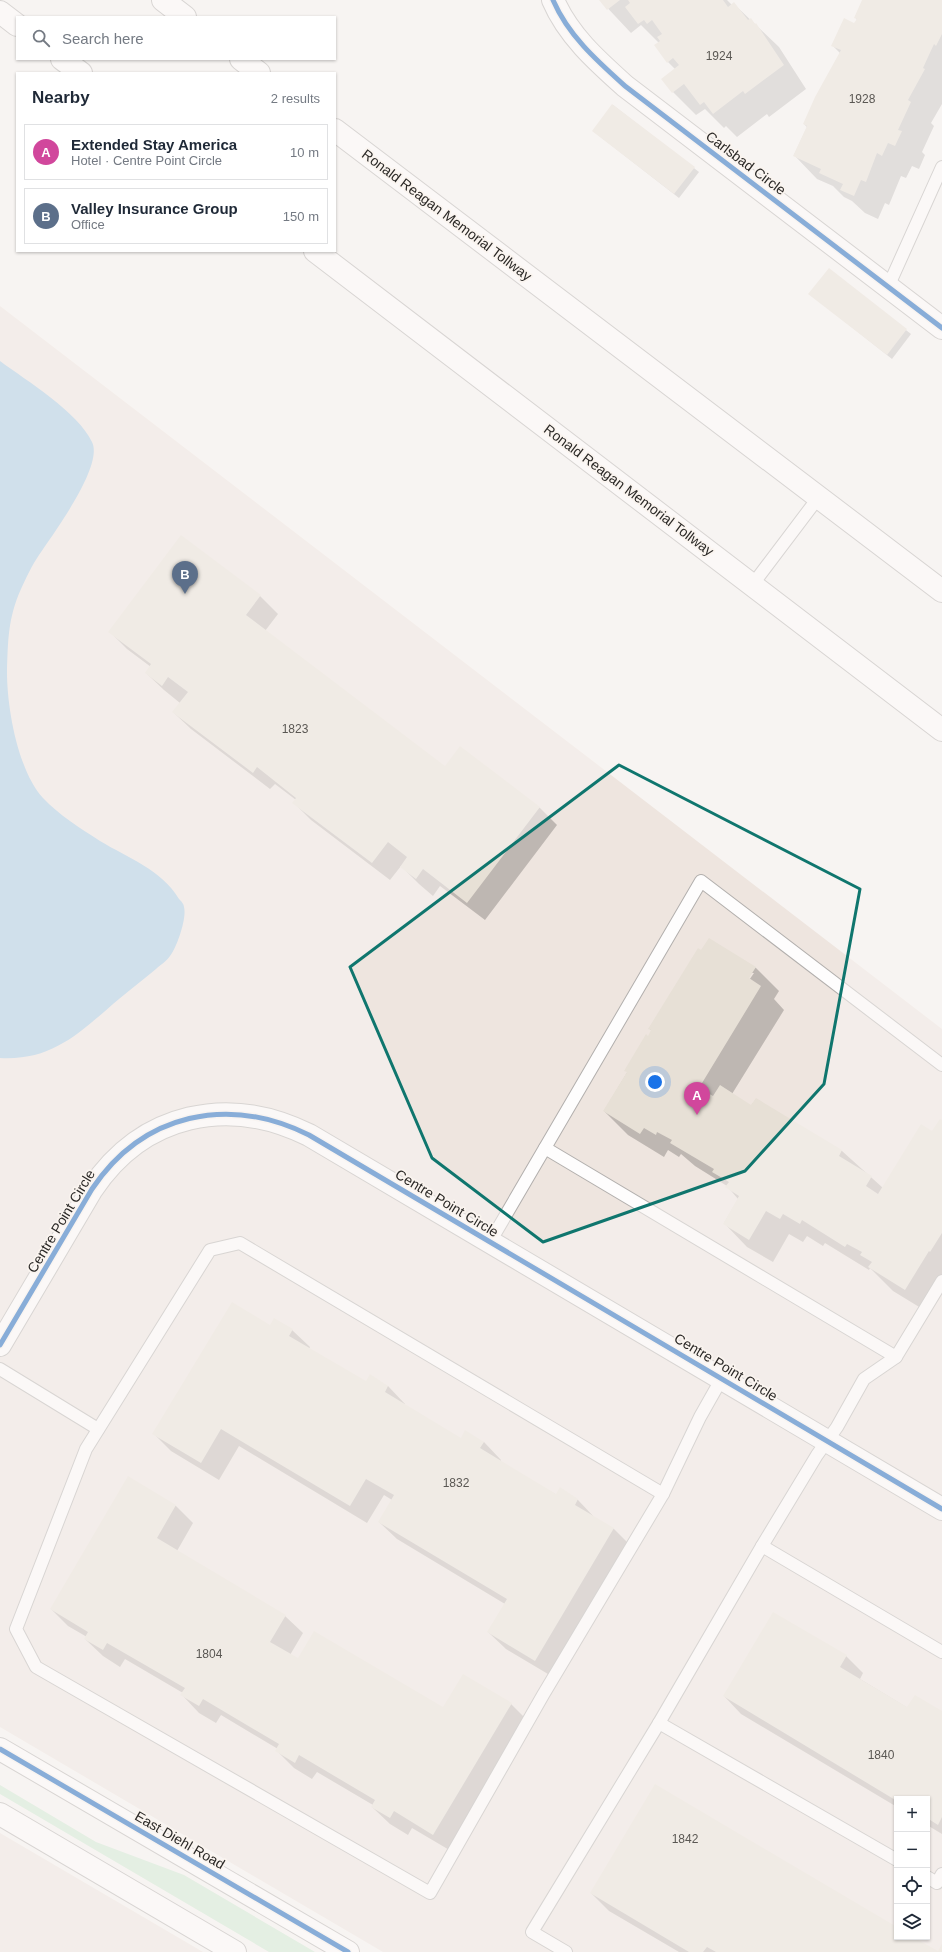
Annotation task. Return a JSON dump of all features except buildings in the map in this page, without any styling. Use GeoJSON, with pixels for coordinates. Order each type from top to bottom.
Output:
{"type":"FeatureCollection","features":[{"type":"Feature","properties":{"kind":"main road"},"geometry":{"type":"LineString","coordinates":[[163,0],[184,16]]}},
{"type":"Feature","properties":{"kind":"main road","name":"Carlsbad Circle"},"geometry":{"type":"LineString","coordinates":[[553,0],[561,18],[589,54],[625,86],[942,328]]}},
{"type":"Feature","properties":{"kind":"main road"},"geometry":{"type":"LineString","coordinates":[[0,12],[16,24]]}},
{"type":"Feature","properties":{"kind":"main road"},"geometry":{"type":"LineString","coordinates":[[63,60],[80,72]]}},
{"type":"Feature","properties":{"kind":"main road"},"geometry":{"type":"LineString","coordinates":[[242,60],[258,72]]}},
{"type":"Feature","properties":{"kind":"main road","name":"Ronald Reagan Memorial Tollway"},"geometry":{"type":"LineString","coordinates":[[336,131],[942,591]]}},
{"type":"Feature","properties":{"kind":"main road","name":"Ronald Reagan Memorial Tollway"},"geometry":{"type":"LineString","coordinates":[[316,252],[753,584],[942,730]]}},
{"type":"Feature","properties":{"kind":"main road","name":"Centre Point Circle"},"geometry":{"type":"LineString","coordinates":[[0,1345],[102,1174],[113,1162],[139,1140],[165,1127],[192,1117],[221,1113],[251,1115],[295,1128],[722,1378],[942,1509]]}},
{"type":"Feature","properties":{"kind":"main road","name":"East Diehl Road"},"geometry":{"type":"LineString","coordinates":[[0,1749],[348,1952]]}},
{"type":"Feature","properties":{"kind":"main road"},"geometry":{"type":"LineString","coordinates":[[0,1814],[235,1952]]}},
{"type":"Feature","properties":{"kind":"lane"},"geometry":{"type":"LineString","coordinates":[[888,287],[942,167]]}},
{"type":"Feature","properties":{"kind":"lane"},"geometry":{"type":"LineString","coordinates":[[753,584],[818,498]]}},
{"type":"Feature","properties":{"kind":"lane"},"geometry":{"type":"LineString","coordinates":[[490,1242],[701,880],[942,1065]]}},
{"type":"Feature","properties":{"kind":"lane"},"geometry":{"type":"LineString","coordinates":[[545,1148],[896,1357]]}},
{"type":"Feature","properties":{"kind":"lane"},"geometry":{"type":"LineString","coordinates":[[663,1494],[240,1243],[210,1250],[86,1449],[16,1629],[36,1667],[430,1893],[547,1688],[663,1494],[700,1417],[722,1378]]}},
{"type":"Feature","properties":{"kind":"lane"},"geometry":{"type":"LineString","coordinates":[[566,1952],[532,1932],[659,1723],[762,1546],[837,1427],[864,1379],[896,1357],[942,1281]]}},
{"type":"Feature","properties":{"kind":"lane"},"geometry":{"type":"LineString","coordinates":[[0,1369],[98,1429]]}},
{"type":"Feature","properties":{"kind":"lane"},"geometry":{"type":"LineString","coordinates":[[762,1546],[942,1652]]}},
{"type":"Feature","properties":{"kind":"lane"},"geometry":{"type":"LineString","coordinates":[[659,1723],[894,1858]]}},
{"type":"Feature","properties":{"kind":"lane"},"geometry":{"type":"LineString","coordinates":[[930,1879],[937,1883],[942,1874]]}},
{"type":"Feature","properties":{"kind":"highlighted area"},"geometry":{"type":"Polygon","coordinates":[[[619,765],[860,889],[824,1084],[745,1171],[543,1242],[432,1158],[350,967],[619,765]]]}},
{"type":"Feature","properties":{"kind":"shaded area"},"geometry":{"type":"Polygon","coordinates":[[[0,306],[942,1029],[942,1952],[383,1952],[0,1727],[0,306]]]}},
{"type":"Feature","properties":{"kind":"shaded area"},"geometry":{"type":"Polygon","coordinates":[[[0,1833],[203,1952],[0,1952],[0,1833]]]}},
{"type":"Feature","properties":{"kind":"green space"},"geometry":{"type":"Polygon","coordinates":[[[0,1785],[96,1842],[184,1875],[315,1952],[269,1952],[0,1794],[0,1785]]]}},
{"type":"Feature","properties":{"kind":"water"},"geometry":{"type":"Polygon","coordinates":[[[0,361],[64,408],[85,431],[92,442],[94,453],[91,467],[84,483],[65,516],[36,559],[21,589],[13,610],[8,639],[7,672],[12,721],[21,756],[34,786],[49,804],[92,836],[153,872],[172,889],[183,904],[185,912],[183,925],[173,952],[169,958],[79,1033],[66,1042],[36,1055],[19,1058],[0,1058],[0,361]]]}},
{"type":"Feature","properties":{"kind":"cycle path"},"geometry":{"type":"LineString","coordinates":[[553,0],[566,25],[575,36],[593,57],[625,86],[942,328]]}},
{"type":"Feature","properties":{"kind":"cycle path"},"geometry":{"type":"LineString","coordinates":[[0,1345],[92,1189],[113,1163],[136,1143],[162,1128],[189,1118],[218,1114],[248,1116],[279,1123],[309,1135],[942,1509]]}},
{"type":"Feature","properties":{"kind":"cycle path"},"geometry":{"type":"LineString","coordinates":[[0,1749],[348,1952]]}},
{"type":"Feature","properties":{"kind":"place","name":"Valley Insurance Group"},"geometry":{"type":"Point","coordinates":[185,594]}},
{"type":"Feature","properties":{"kind":"place","name":"Extended Stay America"},"geometry":{"type":"Point","coordinates":[697,1115]}}]}
